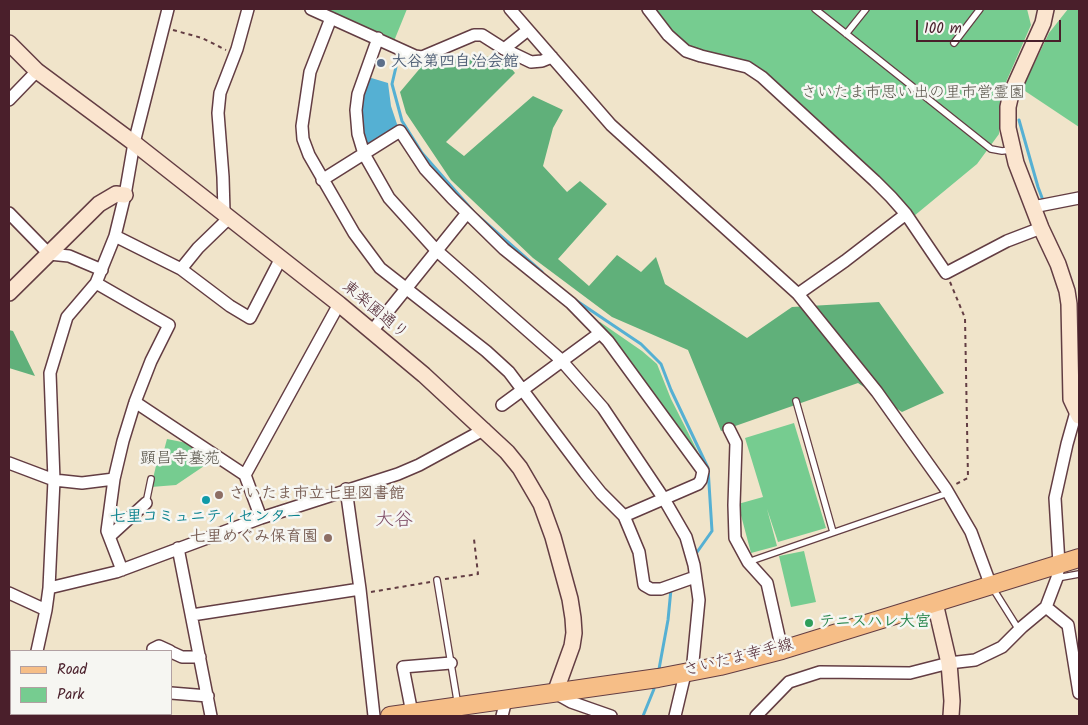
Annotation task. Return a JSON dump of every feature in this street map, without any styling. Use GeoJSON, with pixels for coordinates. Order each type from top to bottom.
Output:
{"type":"FeatureCollection","features":[{"type":"Feature","properties":{"kind":"main road","name":"さいたま幸手線"},"geometry":{"type":"LineString","coordinates":[[390,716],[504,708],[555,693],[689,673],[782,650],[991,586],[1058,571],[1079,558]]}},
{"type":"Feature","properties":{"kind":"street"},"geometry":{"type":"LineString","coordinates":[[37,650],[49,588],[54,480],[50,373],[67,317],[96,283],[115,236],[125,195],[134,143],[168,9]]}},
{"type":"Feature","properties":{"kind":"street"},"geometry":{"type":"LineString","coordinates":[[181,269],[227,214],[218,113],[220,93],[235,55],[248,9]]}},
{"type":"Feature","properties":{"kind":"street"},"geometry":{"type":"LineString","coordinates":[[311,9],[415,56],[422,57],[474,36],[482,35],[504,49],[531,62],[542,61],[552,57]]}},
{"type":"Feature","properties":{"kind":"street"},"geometry":{"type":"LineString","coordinates":[[510,9],[611,125],[798,294],[877,392],[947,491],[971,532],[991,586]]}},
{"type":"Feature","properties":{"kind":"street"},"geometry":{"type":"LineString","coordinates":[[648,9],[668,36],[686,50],[755,71],[875,181],[906,214],[946,273],[1007,241],[1041,228]]}},
{"type":"Feature","properties":{"kind":"street"},"geometry":{"type":"LineString","coordinates":[[756,716],[789,682],[820,672],[910,673],[948,663],[975,660],[1002,647],[1046,607],[1058,571],[1055,498],[1067,444],[1078,414],[1071,399],[1070,312],[1067,292],[1058,264],[1041,228],[1040,205],[1012,150],[1007,121],[1011,94],[1043,23],[1046,9]]}},
{"type":"Feature","properties":{"kind":"street"},"geometry":{"type":"LineString","coordinates":[[331,18],[310,72],[302,120],[304,140],[322,180],[354,233],[380,268],[486,351],[509,372],[584,473],[624,516],[639,552],[644,585],[651,589],[661,589],[695,577]]}},
{"type":"Feature","properties":{"kind":"street"},"geometry":{"type":"LineString","coordinates":[[504,49],[528,30]]}},
{"type":"Feature","properties":{"kind":"street"},"geometry":{"type":"LineString","coordinates":[[378,38],[358,94],[356,110],[358,134],[364,154],[389,198],[436,250],[562,361],[603,408],[664,499],[686,537],[699,600],[689,673],[675,716]]}},
{"type":"Feature","properties":{"kind":"street","name":"東楽園通り"},"geometry":{"type":"LineString","coordinates":[[9,43],[37,72],[227,214],[339,304],[500,443],[520,468],[541,504],[553,537],[570,599],[574,633],[572,646],[555,693]]}},
{"type":"Feature","properties":{"kind":"street"},"geometry":{"type":"LineString","coordinates":[[9,100],[37,72]]}},
{"type":"Feature","properties":{"kind":"street"},"geometry":{"type":"LineString","coordinates":[[322,180],[400,131],[425,169],[467,213],[504,249],[571,303],[600,333],[624,361],[703,471],[702,480],[698,484],[624,516]]}},
{"type":"Feature","properties":{"kind":"street"},"geometry":{"type":"LineString","coordinates":[[9,294],[99,204],[116,194],[125,195]]}},
{"type":"Feature","properties":{"kind":"street"},"geometry":{"type":"LineString","coordinates":[[1040,205],[1079,198]]}},
{"type":"Feature","properties":{"kind":"street"},"geometry":{"type":"LineString","coordinates":[[9,213],[49,254],[69,256],[102,270]]}},
{"type":"Feature","properties":{"kind":"street"},"geometry":{"type":"LineString","coordinates":[[372,331],[467,213]]}},
{"type":"Feature","properties":{"kind":"street"},"geometry":{"type":"LineString","coordinates":[[798,294],[906,214]]}},
{"type":"Feature","properties":{"kind":"street"},"geometry":{"type":"LineString","coordinates":[[115,236],[181,269],[230,306],[250,318],[281,258]]}},
{"type":"Feature","properties":{"kind":"street"},"geometry":{"type":"LineString","coordinates":[[96,283],[169,325],[151,361],[135,402],[123,440],[114,479],[107,531],[122,570]]}},
{"type":"Feature","properties":{"kind":"street"},"geometry":{"type":"LineString","coordinates":[[245,475],[339,304]]}},
{"type":"Feature","properties":{"kind":"street"},"geometry":{"type":"LineString","coordinates":[[502,405],[600,333]]}},
{"type":"Feature","properties":{"kind":"street"},"geometry":{"type":"LineString","coordinates":[[135,402],[245,475],[261,518]]}},
{"type":"Feature","properties":{"kind":"street"},"geometry":{"type":"LineString","coordinates":[[728,429],[736,443],[735,538],[748,562],[767,583],[782,650]]}},
{"type":"Feature","properties":{"kind":"street"},"geometry":{"type":"LineString","coordinates":[[49,588],[122,570],[261,518],[346,489],[398,474],[485,430]]}},
{"type":"Feature","properties":{"kind":"street"},"geometry":{"type":"LineString","coordinates":[[9,463],[54,480],[82,483],[114,479]]}},
{"type":"Feature","properties":{"kind":"street"},"geometry":{"type":"LineString","coordinates":[[346,489],[360,589],[374,716]]}},
{"type":"Feature","properties":{"kind":"street"},"geometry":{"type":"LineString","coordinates":[[110,536],[146,503]]}},
{"type":"Feature","properties":{"kind":"street"},"geometry":{"type":"LineString","coordinates":[[178,548],[211,716]]}},
{"type":"Feature","properties":{"kind":"street"},"geometry":{"type":"LineString","coordinates":[[192,615],[360,589]]}},
{"type":"Feature","properties":{"kind":"street"},"geometry":{"type":"LineString","coordinates":[[9,593],[46,610]]}},
{"type":"Feature","properties":{"kind":"street"},"geometry":{"type":"LineString","coordinates":[[935,603],[948,663],[952,701],[951,716]]}},
{"type":"Feature","properties":{"kind":"street"},"geometry":{"type":"LineString","coordinates":[[1046,607],[1068,625],[1078,675],[1079,693]]}},
{"type":"Feature","properties":{"kind":"street"},"geometry":{"type":"LineString","coordinates":[[153,650],[158,646],[166,650]]}},
{"type":"Feature","properties":{"kind":"street"},"geometry":{"type":"LineString","coordinates":[[172,653],[182,657],[200,657]]}},
{"type":"Feature","properties":{"kind":"street"},"geometry":{"type":"LineString","coordinates":[[412,713],[403,668],[451,662]]}},
{"type":"Feature","properties":{"kind":"street"},"geometry":{"type":"LineString","coordinates":[[172,693],[208,696]]}},
{"type":"Feature","properties":{"kind":"street"},"geometry":{"type":"LineString","coordinates":[[555,693],[571,702],[611,716]]}},
{"type":"Feature","properties":{"kind":"lane"},"geometry":{"type":"LineString","coordinates":[[815,9],[991,148],[1002,151],[1012,150]]}},
{"type":"Feature","properties":{"kind":"lane"},"geometry":{"type":"LineString","coordinates":[[846,34],[866,9]]}},
{"type":"Feature","properties":{"kind":"lane"},"geometry":{"type":"LineString","coordinates":[[954,44],[980,9]]}},
{"type":"Feature","properties":{"kind":"lane"},"geometry":{"type":"LineString","coordinates":[[796,401],[833,532]]}},
{"type":"Feature","properties":{"kind":"lane"},"geometry":{"type":"LineString","coordinates":[[146,503],[151,479]]}},
{"type":"Feature","properties":{"kind":"lane"},"geometry":{"type":"LineString","coordinates":[[748,562],[947,491]]}},
{"type":"Feature","properties":{"kind":"lane"},"geometry":{"type":"LineString","coordinates":[[1058,571],[1079,574]]}},
{"type":"Feature","properties":{"kind":"lane"},"geometry":{"type":"LineString","coordinates":[[437,580],[457,700],[455,712]]}},
{"type":"Feature","properties":{"kind":"lane"},"geometry":{"type":"LineString","coordinates":[[991,586],[1019,630]]}},
{"type":"Feature","properties":{"kind":"path"},"geometry":{"type":"LineString","coordinates":[[163,27],[202,38],[235,55]]}},
{"type":"Feature","properties":{"kind":"path"},"geometry":{"type":"LineString","coordinates":[[946,273],[965,318],[968,478],[947,491]]}},
{"type":"Feature","properties":{"kind":"green space"},"geometry":{"type":"Polygon","coordinates":[[[325,9],[407,9],[394,41],[325,9]]]}},
{"type":"Feature","properties":{"kind":"green space","name":"さいたま市思い出の里市営霊園"},"geometry":{"type":"Polygon","coordinates":[[[652,9],[1027,9],[1031,25],[1003,89],[1000,102],[999,134],[977,164],[914,216],[761,70],[701,54],[676,39],[652,9]]]}},
{"type":"Feature","properties":{"kind":"green space"},"geometry":{"type":"Polygon","coordinates":[[[1068,9],[1079,9],[1079,127],[1022,89],[1049,33],[1068,9]]]}},
{"type":"Feature","properties":{"kind":"green space"},"geometry":{"type":"Polygon","coordinates":[[[501,56],[515,73],[446,142],[464,156],[533,96],[563,110],[553,128],[543,166],[567,192],[580,181],[607,204],[558,259],[589,286],[617,255],[641,272],[656,257],[665,284],[747,338],[792,307],[879,302],[944,393],[902,412],[858,383],[721,431],[688,350],[612,317],[533,258],[451,180],[406,113],[400,92],[427,60],[501,56]]]}},
{"type":"Feature","properties":{"kind":"green space"},"geometry":{"type":"Polygon","coordinates":[[[600,322],[642,351],[657,364],[671,399],[706,468],[597,326],[600,322]]]}},
{"type":"Feature","properties":{"kind":"green space"},"geometry":{"type":"Polygon","coordinates":[[[9,330],[13,331],[35,376],[9,368],[9,330]]]}},
{"type":"Feature","properties":{"kind":"green space"},"geometry":{"type":"Polygon","coordinates":[[[794,423],[826,528],[778,542],[767,509],[777,546],[751,553],[738,504],[763,497],[745,438],[794,423]]]}},
{"type":"Feature","properties":{"kind":"green space","name":"顕昌寺墓苑"},"geometry":{"type":"Polygon","coordinates":[[[167,439],[187,443],[211,459],[207,464],[176,485],[151,487],[159,453],[163,454],[167,439]]]}},
{"type":"Feature","properties":{"kind":"green space"},"geometry":{"type":"Polygon","coordinates":[[[804,551],[816,602],[791,607],[779,556],[804,551]]]}},
{"type":"Feature","properties":{"kind":"water"},"geometry":{"type":"Polygon","coordinates":[[[368,77],[388,83],[391,106],[398,127],[368,146],[364,145],[361,123],[362,98],[368,77]]]}},
{"type":"Feature","properties":{"kind":"waterway"},"geometry":{"type":"LineString","coordinates":[[399,54],[392,84],[402,121],[422,153],[473,211]]}},
{"type":"Feature","properties":{"kind":"waterway"},"geometry":{"type":"LineString","coordinates":[[1019,120],[1044,203]]}},
{"type":"Feature","properties":{"kind":"waterway"},"geometry":{"type":"LineString","coordinates":[[477,215],[542,272]]}},
{"type":"Feature","properties":{"kind":"waterway"},"geometry":{"type":"LineString","coordinates":[[574,299],[641,344],[661,364],[671,390],[708,468],[712,531],[695,555]]}},
{"type":"Feature","properties":{"kind":"waterway"},"geometry":{"type":"LineString","coordinates":[[659,669],[668,620],[671,589]]}},
{"type":"Feature","properties":{"kind":"waterway"},"geometry":{"type":"LineString","coordinates":[[643,716],[654,689]]}},
{"type":"Feature","properties":{"kind":"place","name":"大谷第四自治会館"},"geometry":{"type":"Point","coordinates":[381,63]}},
{"type":"Feature","properties":{"kind":"place","name":"さいたま市立七里図書館"},"geometry":{"type":"Point","coordinates":[219,495]}},
{"type":"Feature","properties":{"kind":"place","name":"七里コミュニティセンター"},"geometry":{"type":"Point","coordinates":[206,500]}},
{"type":"Feature","properties":{"kind":"place","name":"七里めぐみ保育園"},"geometry":{"type":"Point","coordinates":[328,538]}},
{"type":"Feature","properties":{"kind":"place","name":"テニスハレ大宮"},"geometry":{"type":"Point","coordinates":[809,623]}},
{"type":"Feature","properties":{"kind":"district","name":"大谷"},"geometry":{"type":"Point","coordinates":[394,522]}}]}
